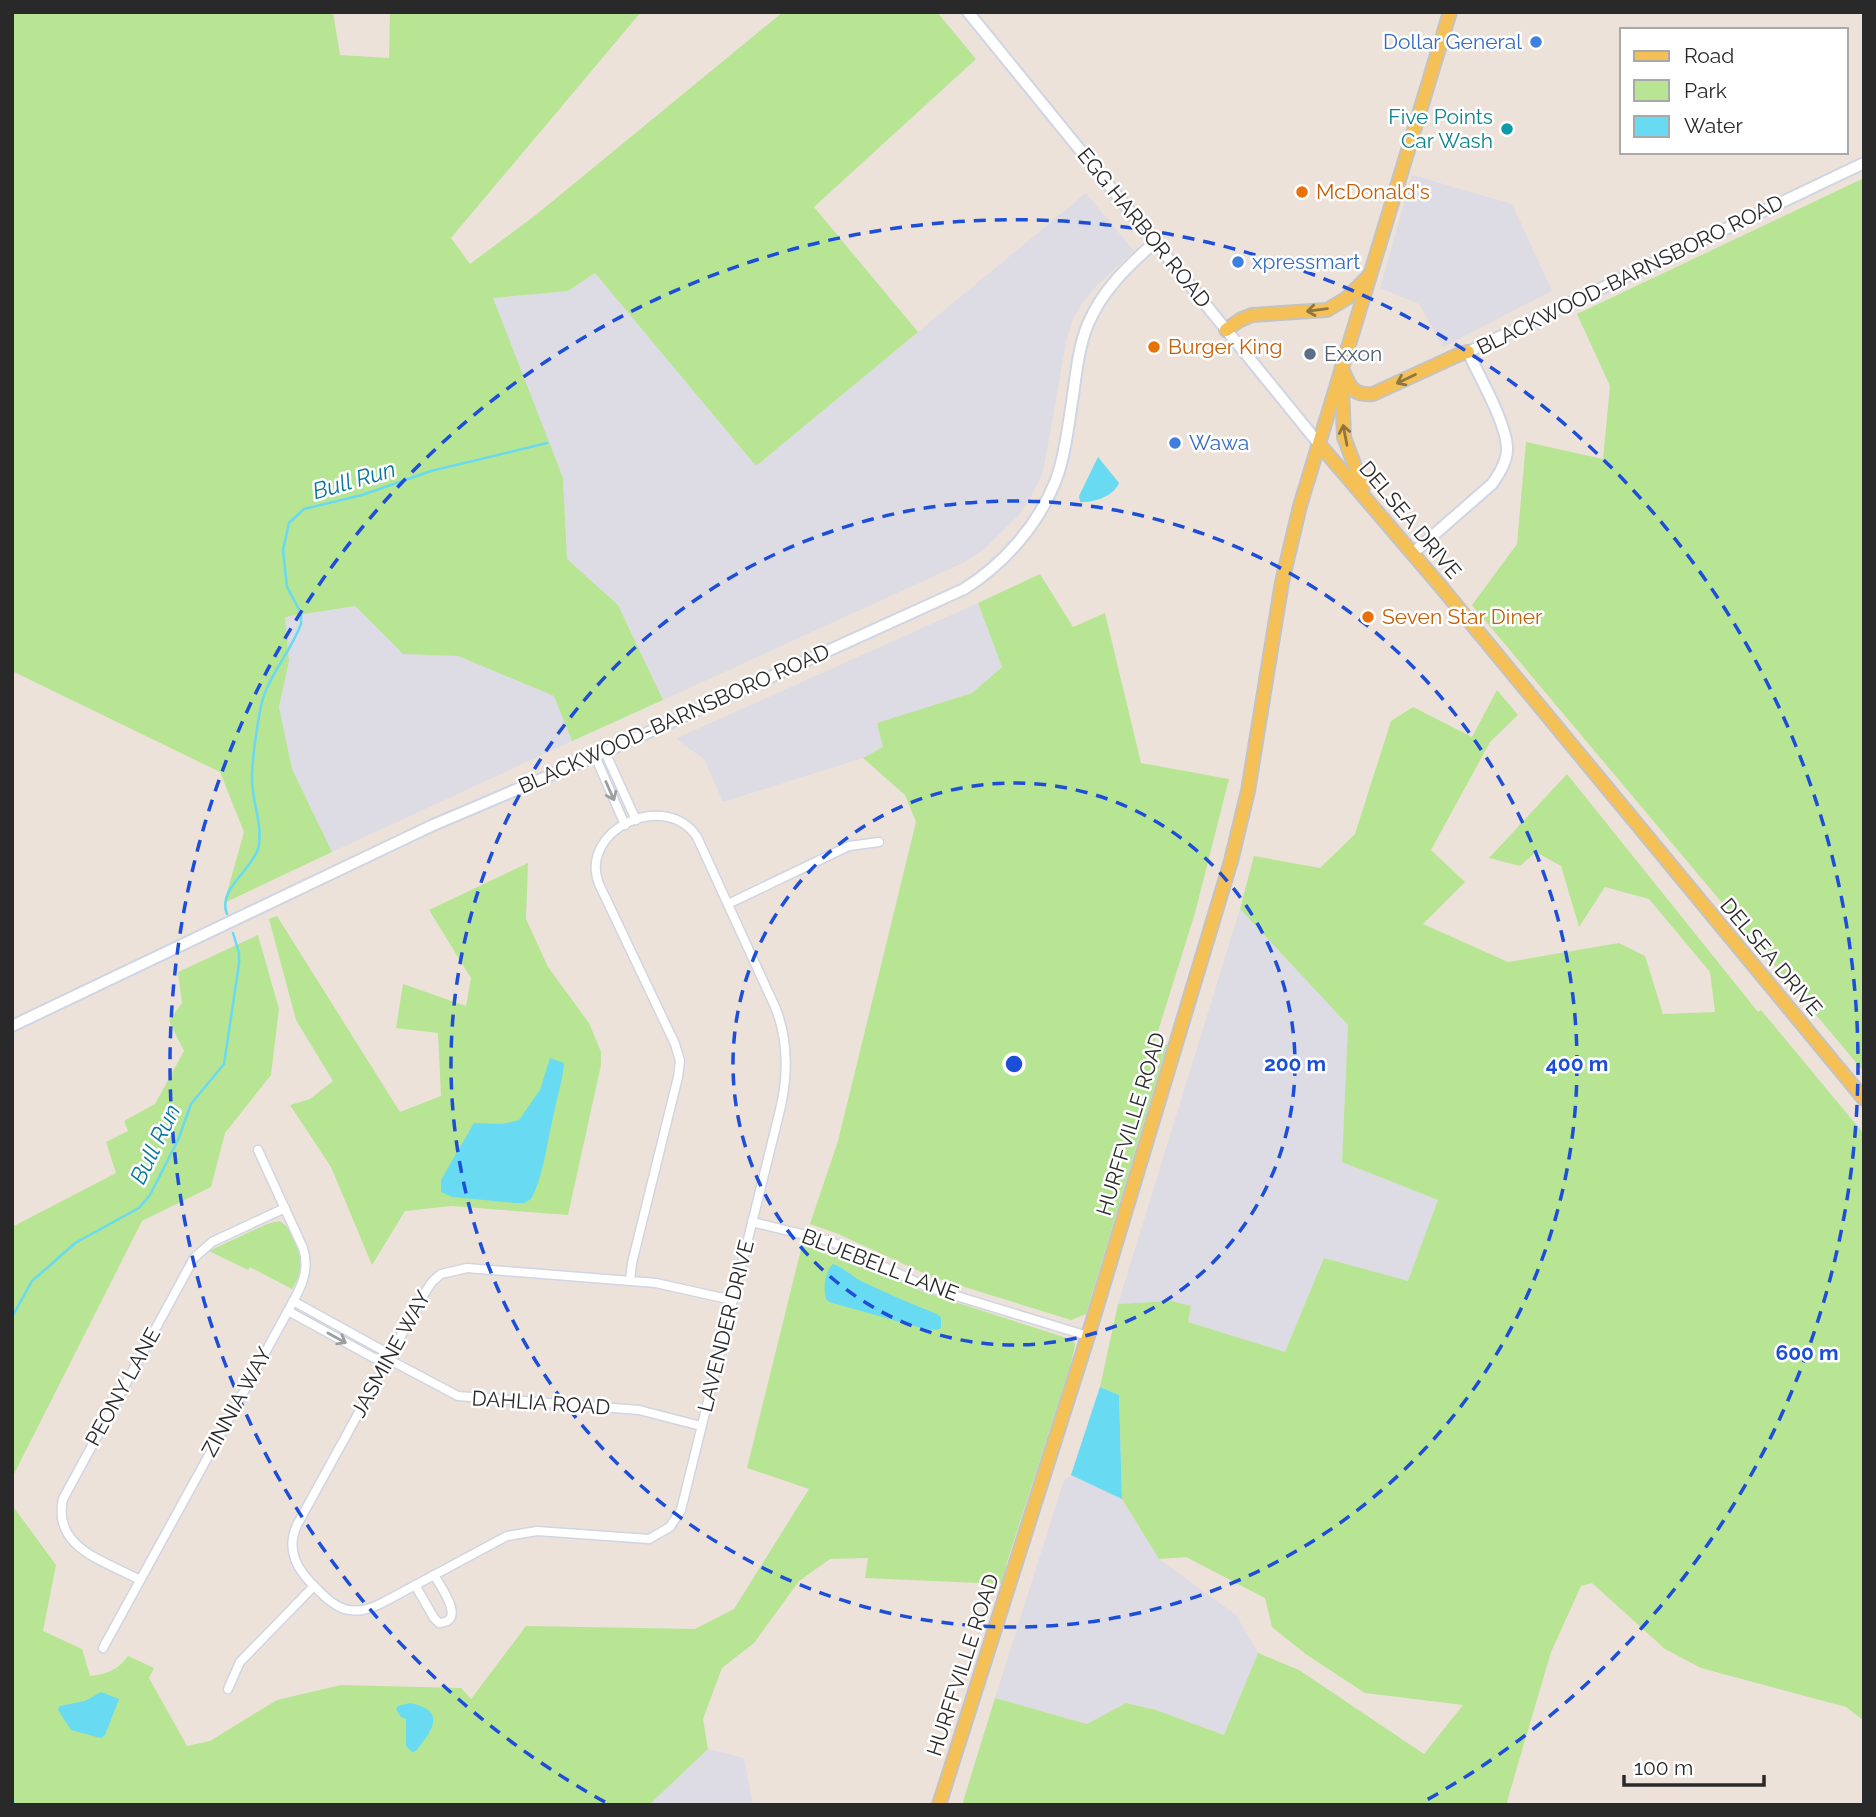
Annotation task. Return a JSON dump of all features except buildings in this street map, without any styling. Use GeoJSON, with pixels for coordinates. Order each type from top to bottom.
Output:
{"type":"FeatureCollection","features":[{"type":"Feature","properties":{"kind":"main road","name":"EGG HARBOR ROAD"},"geometry":{"type":"LineString","coordinates":[[968,12],[1320,444]]}},
{"type":"Feature","properties":{"kind":"main road"},"geometry":{"type":"LineString","coordinates":[[1320,444],[1450,12]]}},
{"type":"Feature","properties":{"kind":"main road","name":"BLACKWOOD-BARNSBORO ROAD"},"geometry":{"type":"LineString","coordinates":[[1413,553],[1492,484],[1502,470],[1507,450],[1503,429],[1468,352],[1864,163]]}},
{"type":"Feature","properties":{"kind":"main road","name":"BLACKWOOD-BARNSBORO ROAD"},"geometry":{"type":"LineString","coordinates":[[12,1026],[431,826],[600,754],[964,589],[1001,561],[1025,534],[1045,503],[1056,478],[1064,447],[1087,326],[1104,293],[1117,276],[1155,242]]}},
{"type":"Feature","properties":{"kind":"main road"},"geometry":{"type":"LineString","coordinates":[[1226,330],[1252,315],[1327,310],[1347,298],[1372,273]]}},
{"type":"Feature","properties":{"kind":"main road"},"geometry":{"type":"LineString","coordinates":[[1342,369],[1356,392],[1362,395],[1373,394],[1468,352]]}},
{"type":"Feature","properties":{"kind":"main road"},"geometry":{"type":"LineString","coordinates":[[1342,369],[1344,437],[1367,498]]}},
{"type":"Feature","properties":{"kind":"main road","name":"DELSEA DRIVE"},"geometry":{"type":"LineString","coordinates":[[1320,444],[1864,1099]]}},
{"type":"Feature","properties":{"kind":"main road","name":"HURFFVILLE ROAD"},"geometry":{"type":"LineString","coordinates":[[939,1805],[1088,1336],[1231,861],[1248,791],[1284,573],[1300,506],[1320,444]]}},
{"type":"Feature","properties":{"kind":"street"},"geometry":{"type":"LineString","coordinates":[[600,754],[636,820]]}},
{"type":"Feature","properties":{"kind":"street"},"geometry":{"type":"LineString","coordinates":[[600,754],[625,825]]}},
{"type":"Feature","properties":{"kind":"street","name":"LAVENDER DRIVE"},"geometry":{"type":"LineString","coordinates":[[314,1586],[332,1603],[346,1609],[370,1608],[496,1541],[523,1532],[649,1539],[670,1527],[680,1513],[784,1090],[786,1051],[776,1009],[696,837],[685,823],[673,817],[659,815],[636,820],[612,833],[603,843],[596,860],[596,874],[675,1044],[680,1061],[630,1281]]}},
{"type":"Feature","properties":{"kind":"street"},"geometry":{"type":"LineString","coordinates":[[728,904],[849,846],[879,842]]}},
{"type":"Feature","properties":{"kind":"street","name":"ZINNIA WAY"},"geometry":{"type":"LineString","coordinates":[[103,1648],[303,1280],[306,1263],[303,1248],[258,1150]]}},
{"type":"Feature","properties":{"kind":"street","name":"PEONY LANE"},"geometry":{"type":"LineString","coordinates":[[140,1580],[73,1543],[61,1520],[63,1499],[197,1254],[212,1242],[285,1208]]}},
{"type":"Feature","properties":{"kind":"street","name":"BLUEBELL LANE"},"geometry":{"type":"LineString","coordinates":[[752,1222],[830,1241],[924,1285],[1088,1336]]}},
{"type":"Feature","properties":{"kind":"street","name":"JASMINE WAY"},"geometry":{"type":"LineString","coordinates":[[314,1586],[296,1565],[292,1550],[293,1534],[428,1287],[436,1278],[452,1270],[467,1268],[668,1284],[732,1300]]}},
{"type":"Feature","properties":{"kind":"street","name":"DAHLIA ROAD"},"geometry":{"type":"LineString","coordinates":[[293,1301],[382,1350],[388,1359]]}},
{"type":"Feature","properties":{"kind":"street","name":"DAHLIA ROAD"},"geometry":{"type":"LineString","coordinates":[[288,1311],[374,1358],[388,1359],[458,1396],[645,1411],[701,1426]]}},
{"type":"Feature","properties":{"kind":"street"},"geometry":{"type":"LineString","coordinates":[[415,1586],[434,1618],[439,1623],[447,1622],[451,1619],[453,1610],[434,1575]]}},
{"type":"Feature","properties":{"kind":"street"},"geometry":{"type":"LineString","coordinates":[[228,1689],[240,1662],[314,1586]]}},
{"type":"Feature","properties":{"kind":"shaded area"},"geometry":{"type":"Polygon","coordinates":[[[1412,175],[1512,204],[1552,291],[1443,347],[1419,304],[1380,288],[1412,175]]]}},
{"type":"Feature","properties":{"kind":"shaded area"},"geometry":{"type":"Polygon","coordinates":[[[1086,193],[1134,251],[1098,284],[1073,319],[1067,338],[1043,472],[1019,515],[982,551],[963,563],[663,700],[618,605],[567,559],[563,478],[492,298],[568,291],[595,273],[756,466],[1086,193]]]}},
{"type":"Feature","properties":{"kind":"shaded area"},"geometry":{"type":"Polygon","coordinates":[[[978,603],[1002,667],[972,693],[877,723],[883,747],[863,758],[723,802],[704,759],[677,738],[978,603]]]}},
{"type":"Feature","properties":{"kind":"shaded area"},"geometry":{"type":"Polygon","coordinates":[[[355,606],[403,654],[458,656],[554,696],[572,741],[332,852],[292,769],[279,707],[289,661],[285,617],[355,606]]]}},
{"type":"Feature","properties":{"kind":"shaded area"},"geometry":{"type":"Polygon","coordinates":[[[1240,909],[1348,1025],[1342,1162],[1438,1200],[1408,1282],[1324,1258],[1285,1352],[1188,1322],[1191,1307],[1171,1301],[1118,1304],[1240,909]]]}},
{"type":"Feature","properties":{"kind":"shaded area"},"geometry":{"type":"Polygon","coordinates":[[[1097,1395],[1119,1398],[1122,1499],[1159,1559],[1236,1615],[1258,1653],[1224,1735],[1156,1710],[1126,1703],[1087,1724],[995,1698],[1064,1480],[1071,1475],[1097,1395]]]}},
{"type":"Feature","properties":{"kind":"shaded area"},"geometry":{"type":"Polygon","coordinates":[[[708,1749],[744,1758],[753,1805],[649,1805],[708,1749]]]}},
{"type":"Feature","properties":{"kind":"green space"},"geometry":{"type":"Polygon","coordinates":[[[12,12],[333,12],[340,55],[389,58],[390,12],[641,12],[451,238],[470,264],[537,214],[783,12],[937,12],[976,59],[814,207],[918,332],[756,466],[595,273],[568,291],[493,298],[563,478],[567,559],[618,605],[663,700],[572,741],[554,696],[458,656],[403,654],[355,606],[285,617],[289,661],[279,707],[292,769],[332,852],[224,903],[244,832],[220,772],[12,671],[12,12]]]}},
{"type":"Feature","properties":{"kind":"green space"},"geometry":{"type":"Polygon","coordinates":[[[1864,178],[1864,1072],[1472,605],[1517,544],[1526,442],[1603,459],[1610,386],[1577,314],[1864,178]]]}},
{"type":"Feature","properties":{"kind":"green space"},"geometry":{"type":"Polygon","coordinates":[[[1040,574],[1073,627],[1105,613],[1141,763],[1229,779],[1195,913],[1155,1041],[1167,1045],[1086,1314],[1071,1320],[932,1277],[836,1233],[810,1224],[838,1141],[916,822],[905,795],[863,758],[883,747],[877,723],[972,693],[1002,667],[978,603],[1040,574]]]}},
{"type":"Feature","properties":{"kind":"green space"},"geometry":{"type":"Polygon","coordinates":[[[1497,690],[1518,715],[1490,742],[1431,850],[1465,882],[1423,924],[1508,962],[1619,943],[1645,956],[1663,1014],[1715,1012],[1710,972],[1649,899],[1605,887],[1579,927],[1561,866],[1536,852],[1520,866],[1489,858],[1567,774],[1758,1012],[1761,1010],[1864,1134],[1864,1721],[1846,1707],[1701,1668],[1665,1649],[1592,1583],[1581,1586],[1551,1652],[1506,1805],[962,1805],[995,1698],[1087,1724],[1126,1703],[1156,1710],[1224,1735],[1258,1653],[1299,1670],[1424,1754],[1463,1705],[1365,1693],[1307,1655],[1272,1627],[1265,1598],[1186,1557],[1159,1559],[1122,1499],[1119,1395],[1100,1387],[1118,1304],[1171,1301],[1191,1306],[1188,1322],[1285,1352],[1324,1258],[1408,1281],[1438,1200],[1342,1162],[1348,1025],[1240,909],[1254,856],[1320,868],[1355,834],[1391,721],[1413,707],[1472,737],[1497,690]]]}},
{"type":"Feature","properties":{"kind":"green space"},"geometry":{"type":"Polygon","coordinates":[[[528,863],[526,919],[548,967],[589,1023],[601,1052],[601,1065],[568,1215],[451,1206],[405,1211],[372,1265],[331,1167],[290,1105],[310,1099],[333,1081],[296,1020],[269,919],[277,916],[400,1112],[441,1096],[438,1033],[396,1028],[403,984],[466,1006],[471,978],[429,910],[528,863]]]}},
{"type":"Feature","properties":{"kind":"green space"},"geometry":{"type":"Polygon","coordinates":[[[258,935],[279,1009],[271,1075],[225,1133],[211,1187],[142,1221],[12,1478],[12,1227],[116,1173],[106,1142],[128,1131],[124,1121],[155,1104],[184,1051],[169,1021],[182,1003],[178,972],[258,935]]]}},
{"type":"Feature","properties":{"kind":"green space"},"geometry":{"type":"Polygon","coordinates":[[[279,1221],[292,1234],[300,1254],[300,1270],[292,1289],[250,1267],[248,1270],[209,1251],[267,1224],[279,1221]]]}},
{"type":"Feature","properties":{"kind":"green space"},"geometry":{"type":"Polygon","coordinates":[[[803,1241],[829,1249],[921,1291],[1073,1340],[1075,1345],[1070,1367],[1002,1584],[865,1578],[868,1558],[830,1559],[799,1581],[754,1643],[722,1668],[703,1719],[708,1749],[649,1805],[12,1805],[12,1505],[56,1565],[43,1631],[82,1649],[90,1676],[112,1671],[128,1656],[154,1668],[149,1678],[187,1746],[210,1741],[277,1700],[341,1685],[461,1688],[471,1699],[526,1626],[695,1629],[734,1609],[809,1489],[747,1468],[803,1241]]]}},
{"type":"Feature","properties":{"kind":"water"},"geometry":{"type":"Polygon","coordinates":[[[1098,457],[1119,483],[1113,492],[1103,498],[1080,502],[1079,496],[1098,457]]]}},
{"type":"Feature","properties":{"kind":"water"},"geometry":{"type":"Polygon","coordinates":[[[550,1058],[564,1063],[542,1169],[531,1199],[524,1203],[515,1203],[453,1197],[441,1192],[441,1180],[474,1123],[503,1124],[519,1120],[540,1090],[550,1058]]]}},
{"type":"Feature","properties":{"kind":"water"},"geometry":{"type":"Polygon","coordinates":[[[833,1264],[861,1281],[937,1314],[941,1318],[941,1327],[938,1330],[925,1329],[829,1302],[826,1299],[826,1275],[833,1264]]]}},
{"type":"Feature","properties":{"kind":"water"},"geometry":{"type":"Polygon","coordinates":[[[1100,1387],[1119,1395],[1122,1499],[1071,1475],[1100,1387]]]}},
{"type":"Feature","properties":{"kind":"water"},"geometry":{"type":"Polygon","coordinates":[[[101,1692],[119,1699],[105,1735],[101,1738],[71,1730],[58,1710],[60,1706],[85,1701],[101,1692]]]}},
{"type":"Feature","properties":{"kind":"water"},"geometry":{"type":"Polygon","coordinates":[[[410,1703],[422,1707],[433,1716],[431,1729],[422,1744],[412,1752],[406,1746],[406,1719],[401,1717],[396,1709],[410,1703]]]}},
{"type":"Feature","properties":{"kind":"waterway","name":"Bull Run"},"geometry":{"type":"LineString","coordinates":[[227,914],[227,897],[258,849],[259,824],[252,772],[263,699],[301,624],[301,613],[287,587],[283,550],[289,523],[304,509],[362,495],[431,471],[547,443]]}},
{"type":"Feature","properties":{"kind":"waterway","name":"Bull Run"},"geometry":{"type":"LineString","coordinates":[[12,1317],[32,1281],[75,1243],[139,1208],[150,1195],[178,1140],[191,1104],[224,1064],[239,964],[233,933]]}},
{"type":"Feature","properties":{"kind":"waterway","name":"Bull Run"},"geometry":{"type":"LineString","coordinates":[[12,1796],[14,1805]]}},
{"type":"Feature","properties":{"kind":"place","name":"Dollar General"},"geometry":{"type":"Point","coordinates":[1536,42]}},
{"type":"Feature","properties":{"kind":"place","name":"Five Points Car Wash"},"geometry":{"type":"Point","coordinates":[1507,129]}},
{"type":"Feature","properties":{"kind":"place","name":"McDonald's"},"geometry":{"type":"Point","coordinates":[1302,192]}},
{"type":"Feature","properties":{"kind":"place","name":"xpressmart"},"geometry":{"type":"Point","coordinates":[1238,262]}},
{"type":"Feature","properties":{"kind":"place","name":"Burger King"},"geometry":{"type":"Point","coordinates":[1154,347]}},
{"type":"Feature","properties":{"kind":"place","name":"Exxon"},"geometry":{"type":"Point","coordinates":[1310,354]}},
{"type":"Feature","properties":{"kind":"place","name":"Wawa"},"geometry":{"type":"Point","coordinates":[1175,443]}},
{"type":"Feature","properties":{"kind":"place","name":"Seven Star Diner"},"geometry":{"type":"Point","coordinates":[1368,617]}}]}
